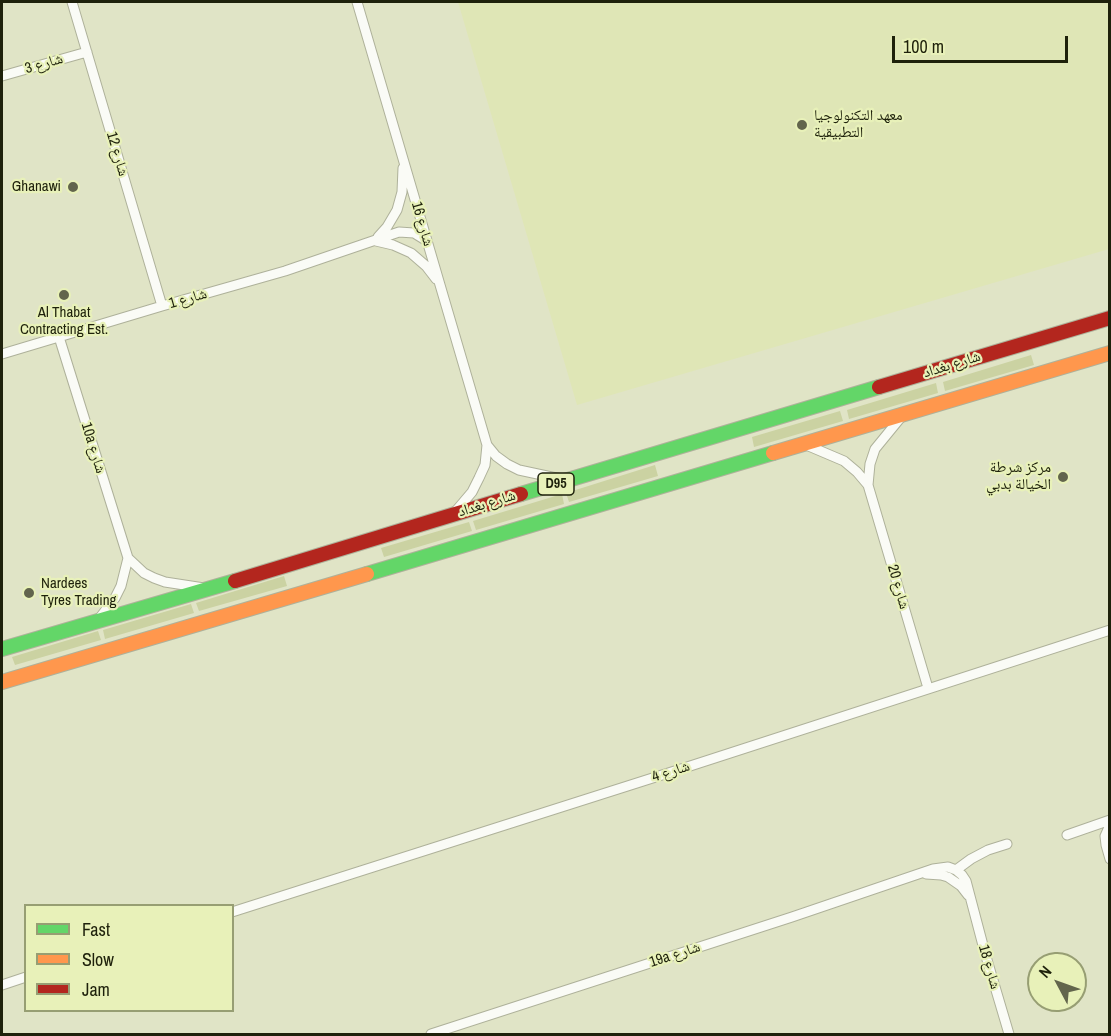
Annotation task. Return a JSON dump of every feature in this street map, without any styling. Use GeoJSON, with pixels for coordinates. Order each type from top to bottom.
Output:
{"type":"FeatureCollection","features":[{"type":"Feature","properties":{"kind":"main road","name":"شارع بغداد"},"geometry":{"type":"LineString","coordinates":[[2,649],[210,589],[452,514],[1110,318]]}},
{"type":"Feature","properties":{"kind":"main road","name":"D95"},"geometry":{"type":"LineString","coordinates":[[2,682],[1110,353]]}},
{"type":"Feature","properties":{"kind":"street","name":"شارع 12"},"geometry":{"type":"LineString","coordinates":[[72,2],[162,306]]}},
{"type":"Feature","properties":{"kind":"street","name":"شارع 16"},"geometry":{"type":"LineString","coordinates":[[357,2],[488,446]]}},
{"type":"Feature","properties":{"kind":"street","name":"شارع 3"},"geometry":{"type":"LineString","coordinates":[[2,76],[87,52]]}},
{"type":"Feature","properties":{"kind":"street"},"geometry":{"type":"LineString","coordinates":[[374,241],[387,227],[397,210],[402,192],[404,161]]}},
{"type":"Feature","properties":{"kind":"street","name":"شارع 1"},"geometry":{"type":"LineString","coordinates":[[2,354],[285,271],[399,232],[406,231],[421,236],[427,241]]}},
{"type":"Feature","properties":{"kind":"street"},"geometry":{"type":"LineString","coordinates":[[374,241],[393,245],[411,253],[426,266],[440,285]]}},
{"type":"Feature","properties":{"kind":"street","name":"10a شارع"},"geometry":{"type":"LineString","coordinates":[[59,337],[128,558]]}},
{"type":"Feature","properties":{"kind":"street","name":"شارع 20"},"geometry":{"type":"LineString","coordinates":[[904,414],[875,449],[870,464],[868,485],[928,688]]}},
{"type":"Feature","properties":{"kind":"street","name":"شارع 20"},"geometry":{"type":"LineString","coordinates":[[804,444],[844,461],[868,485]]}},
{"type":"Feature","properties":{"kind":"street"},"geometry":{"type":"LineString","coordinates":[[488,446],[496,456],[519,471],[568,480]]}},
{"type":"Feature","properties":{"kind":"street"},"geometry":{"type":"LineString","coordinates":[[452,514],[467,498],[479,478],[485,465],[488,446]]}},
{"type":"Feature","properties":{"kind":"street"},"geometry":{"type":"LineString","coordinates":[[128,558],[135,566],[154,578],[165,582],[210,589]]}},
{"type":"Feature","properties":{"kind":"street"},"geometry":{"type":"LineString","coordinates":[[97,621],[115,598],[128,558]]}},
{"type":"Feature","properties":{"kind":"street","name":"شارع 4"},"geometry":{"type":"LineString","coordinates":[[234,911],[1110,630]]}},
{"type":"Feature","properties":{"kind":"street"},"geometry":{"type":"LineString","coordinates":[[1067,835],[1110,823]]}},
{"type":"Feature","properties":{"kind":"street"},"geometry":{"type":"LineString","coordinates":[[1110,823],[1106,836],[1110,859]]}},
{"type":"Feature","properties":{"kind":"street"},"geometry":{"type":"LineString","coordinates":[[918,874],[948,867],[956,870],[980,855],[1007,844]]}},
{"type":"Feature","properties":{"kind":"street","name":"شارع 18"},"geometry":{"type":"LineString","coordinates":[[956,870],[966,881],[1009,1034]]}},
{"type":"Feature","properties":{"kind":"street","name":"شارع 18"},"geometry":{"type":"LineString","coordinates":[[918,874],[933,874],[948,878],[961,886],[970,899]]}},
{"type":"Feature","properties":{"kind":"street","name":"19a شارع"},"geometry":{"type":"LineString","coordinates":[[431,1035],[918,874]]}},
{"type":"Feature","properties":{"kind":"street"},"geometry":{"type":"LineString","coordinates":[[2,985],[24,978]]}},
{"type":"Feature","properties":{"kind":"shaded area","name":"معهد التكنولوجيا التطبيقية"},"geometry":{"type":"Polygon","coordinates":[[[458,2],[1109,2],[1109,249],[577,405],[458,2]]]}},
{"type":"Feature","properties":{"kind":"shaded area"},"geometry":{"type":"Polygon","coordinates":[[[1031,355],[1034,365],[945,391],[943,382],[1031,355]]]}},
{"type":"Feature","properties":{"kind":"shaded area"},"geometry":{"type":"Polygon","coordinates":[[[936,383],[938,393],[849,419],[847,410],[936,383]]]}},
{"type":"Feature","properties":{"kind":"shaded area"},"geometry":{"type":"Polygon","coordinates":[[[840,411],[843,421],[754,447],[752,437],[840,411]]]}},
{"type":"Feature","properties":{"kind":"shaded area"},"geometry":{"type":"Polygon","coordinates":[[[655,465],[658,476],[569,502],[566,493],[655,465]]]}},
{"type":"Feature","properties":{"kind":"shaded area"},"geometry":{"type":"Polygon","coordinates":[[[562,494],[564,504],[476,530],[473,521],[562,494]]]}},
{"type":"Feature","properties":{"kind":"shaded area"},"geometry":{"type":"Polygon","coordinates":[[[469,522],[472,531],[384,557],[381,548],[469,522]]]}},
{"type":"Feature","properties":{"kind":"shaded area"},"geometry":{"type":"Polygon","coordinates":[[[284,576],[287,586],[199,611],[196,603],[284,576]]]}},
{"type":"Feature","properties":{"kind":"shaded area"},"geometry":{"type":"Polygon","coordinates":[[[191,604],[194,613],[105,639],[103,630],[191,604]]]}},
{"type":"Feature","properties":{"kind":"shaded area"},"geometry":{"type":"Polygon","coordinates":[[[98,631],[101,640],[15,665],[12,657],[98,631]]]}},
{"type":"Feature","properties":{"kind":"traffic: fast"},"geometry":{"type":"LineString","coordinates":[[521,494],[879,387]]}},
{"type":"Feature","properties":{"kind":"traffic: fast"},"geometry":{"type":"LineString","coordinates":[[367,574],[773,453]]}},
{"type":"Feature","properties":{"kind":"traffic: fast"},"geometry":{"type":"LineString","coordinates":[[2,649],[235,581]]}},
{"type":"Feature","properties":{"kind":"traffic: slow"},"geometry":{"type":"LineString","coordinates":[[773,453],[1110,353]]}},
{"type":"Feature","properties":{"kind":"traffic: slow"},"geometry":{"type":"LineString","coordinates":[[2,682],[367,574]]}},
{"type":"Feature","properties":{"kind":"traffic: jam"},"geometry":{"type":"LineString","coordinates":[[879,387],[1110,318]]}},
{"type":"Feature","properties":{"kind":"traffic: jam"},"geometry":{"type":"LineString","coordinates":[[235,581],[521,494]]}},
{"type":"Feature","properties":{"kind":"place","name":"معهد التكنولوجيا التطبيقية"},"geometry":{"type":"Point","coordinates":[802,125]}},
{"type":"Feature","properties":{"kind":"place","name":"Ghanawi"},"geometry":{"type":"Point","coordinates":[73,187]}},
{"type":"Feature","properties":{"kind":"place","name":"Al Thabat Contracting Est."},"geometry":{"type":"Point","coordinates":[64,295]}},
{"type":"Feature","properties":{"kind":"place","name":"مركز شرطة الخيالة بدبي"},"geometry":{"type":"Point","coordinates":[1063,477]}},
{"type":"Feature","properties":{"kind":"place","name":"Nardees Tyres Trading"},"geometry":{"type":"Point","coordinates":[29,593]}}]}
